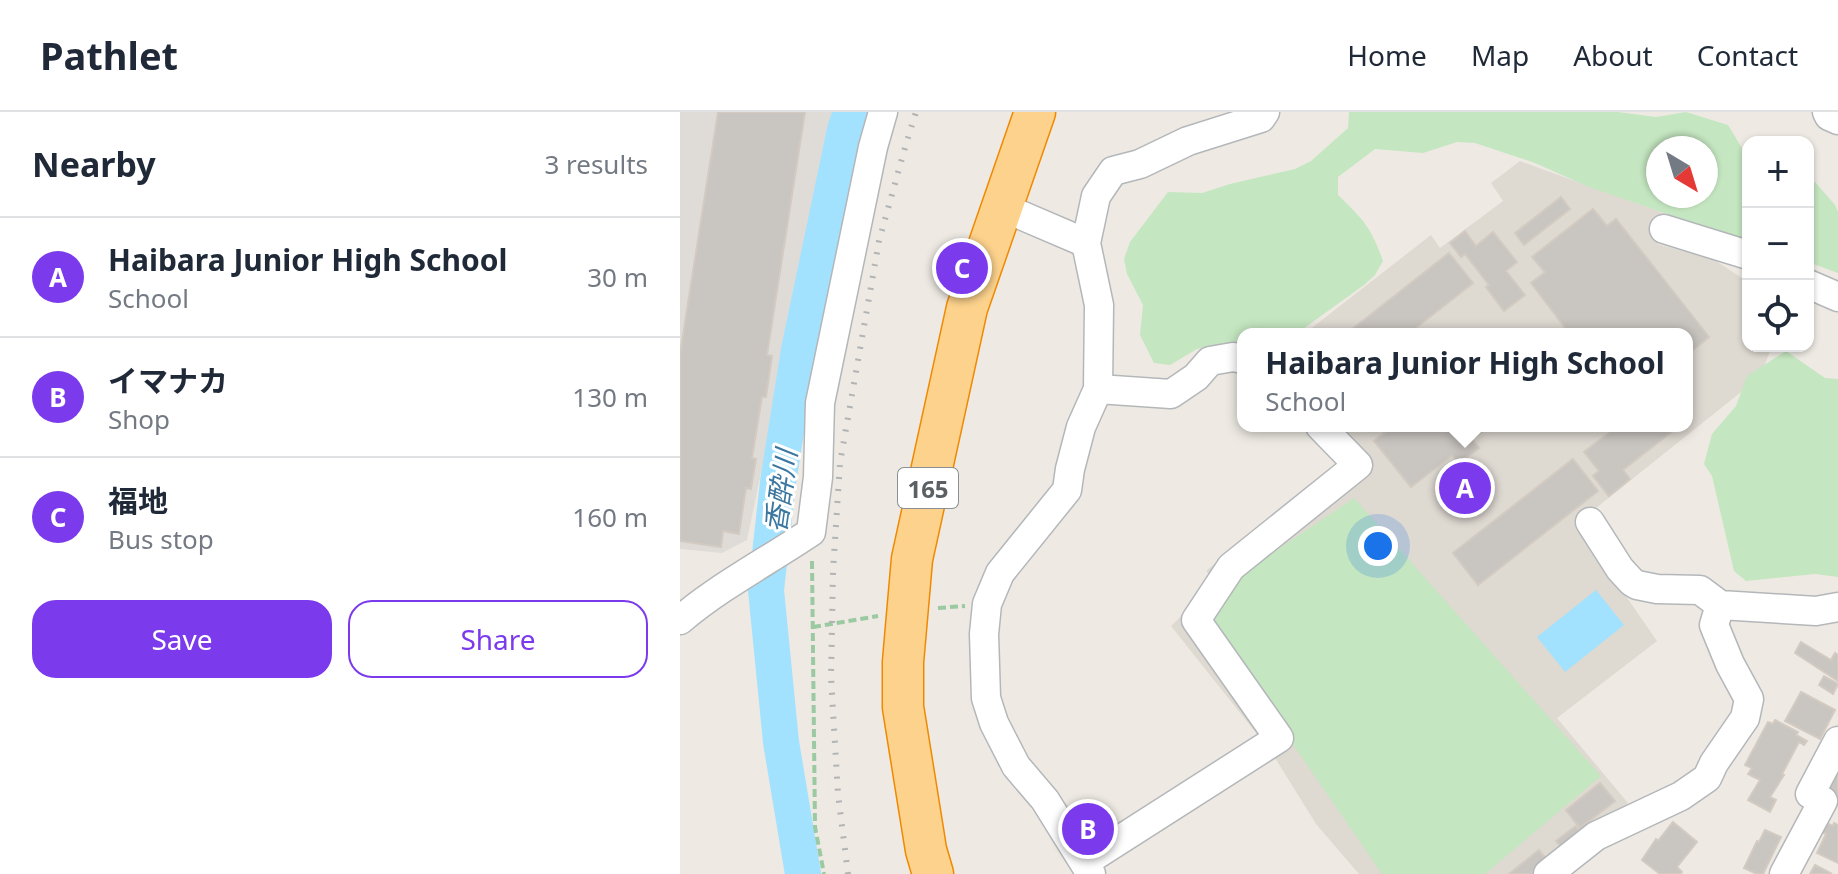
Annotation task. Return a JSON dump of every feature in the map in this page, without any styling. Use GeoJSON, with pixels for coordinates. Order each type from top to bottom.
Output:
{"type":"FeatureCollection","features":[{"type":"Feature","properties":{"kind":"highway","name":"165"},"geometry":{"type":"LineString","coordinates":[[933,874],[926,850],[903,707],[903,662],[888,614],[912,559],[967,308],[1035,112]]}},
{"type":"Feature","properties":{"kind":"street"},"geometry":{"type":"LineString","coordinates":[[680,620],[714,593],[803,537],[818,477],[820,403],[883,112]]}},
{"type":"Feature","properties":{"kind":"street"},"geometry":{"type":"LineString","coordinates":[[1265,112],[1261,118],[1188,141],[1140,164],[1113,171],[1096,196],[1086,243],[1099,305],[1098,389],[1081,427],[1067,490],[1000,573],[987,604],[984,674],[986,698],[994,723],[1016,766],[1045,800],[1088,868],[1279,738],[1196,620],[1231,567],[1358,465],[1326,432]]}},
{"type":"Feature","properties":{"kind":"street"},"geometry":{"type":"LineString","coordinates":[[1827,112],[1838,120]]}},
{"type":"Feature","properties":{"kind":"street"},"geometry":{"type":"LineString","coordinates":[[1002,207],[1086,243]]}},
{"type":"Feature","properties":{"kind":"street"},"geometry":{"type":"LineString","coordinates":[[1664,229],[1742,253]]}},
{"type":"Feature","properties":{"kind":"street"},"geometry":{"type":"LineString","coordinates":[[1814,287],[1838,297]]}},
{"type":"Feature","properties":{"kind":"street"},"geometry":{"type":"LineString","coordinates":[[1098,389],[1171,394],[1196,377],[1210,361],[1237,358]]}},
{"type":"Feature","properties":{"kind":"street"},"geometry":{"type":"LineString","coordinates":[[1590,522],[1632,582],[1657,589],[1700,590],[1720,605],[1816,611],[1838,607]]}},
{"type":"Feature","properties":{"kind":"street"},"geometry":{"type":"LineString","coordinates":[[1548,874],[1596,836],[1681,796],[1707,778],[1745,718],[1749,699],[1714,625],[1720,605]]}},
{"type":"Feature","properties":{"kind":"street"},"geometry":{"type":"LineString","coordinates":[[1784,874],[1823,801],[1810,794],[1838,741]]}},
{"type":"Feature","properties":{"kind":"path"},"geometry":{"type":"LineString","coordinates":[[803,537],[813,627],[815,827],[824,874]]}},
{"type":"Feature","properties":{"kind":"path"},"geometry":{"type":"LineString","coordinates":[[813,627],[888,614],[987,604]]}},
{"type":"Feature","properties":{"kind":"shaded area"},"geometry":{"type":"Polygon","coordinates":[[[680,112],[837,112],[747,540],[722,553],[680,549],[680,112]]]}},
{"type":"Feature","properties":{"kind":"shaded area"},"geometry":{"type":"Polygon","coordinates":[[[1520,161],[1666,214],[1657,244],[1713,259],[1742,278],[1742,352],[1770,352],[1760,377],[1693,431],[1693,328],[1312,328],[1431,235],[1440,248],[1503,201],[1491,183],[1520,161]]]}},
{"type":"Feature","properties":{"kind":"shaded area"},"geometry":{"type":"Polygon","coordinates":[[[1335,432],[1691,432],[1576,524],[1657,641],[1557,718],[1628,803],[1536,874],[1359,874],[1316,824],[1272,753],[1171,626],[1216,582],[1206,571],[1353,452],[1335,432]]]}},
{"type":"Feature","properties":{"kind":"green space"},"geometry":{"type":"Polygon","coordinates":[[[1349,112],[1618,112],[1656,117],[1686,112],[1728,125],[1742,148],[1742,240],[1650,208],[1718,208],[1718,136],[1646,136],[1646,207],[1475,143],[1457,142],[1423,153],[1375,149],[1338,177],[1338,195],[1360,217],[1374,240],[1383,261],[1375,275],[1304,328],[1237,328],[1237,342],[1197,349],[1170,365],[1154,363],[1140,335],[1143,305],[1127,274],[1124,259],[1130,242],[1168,192],[1202,193],[1295,169],[1311,161],[1348,128],[1349,112]]]}},
{"type":"Feature","properties":{"kind":"green space"},"geometry":{"type":"Polygon","coordinates":[[[1814,182],[1838,212],[1838,273],[1814,264],[1814,182]]]}},
{"type":"Feature","properties":{"kind":"green space"},"geometry":{"type":"Polygon","coordinates":[[[1787,352],[1825,378],[1838,379],[1838,577],[1815,574],[1746,581],[1734,571],[1712,476],[1704,464],[1712,434],[1736,406],[1747,376],[1787,352]]]}},
{"type":"Feature","properties":{"kind":"green space"},"geometry":{"type":"Polygon","coordinates":[[[1354,498],[1601,776],[1485,874],[1382,874],[1211,625],[1246,571],[1354,498]]]}},
{"type":"Feature","properties":{"kind":"water"},"geometry":{"type":"Polygon","coordinates":[[[1596,590],[1624,625],[1565,672],[1537,637],[1596,590]]]}},
{"type":"Feature","properties":{"kind":"building"},"geometry":{"type":"Polygon","coordinates":[[[718,112],[805,112],[767,355],[772,356],[766,397],[762,397],[752,458],[756,459],[751,489],[746,488],[739,534],[723,531],[721,547],[680,541],[680,354],[718,112]]]}},
{"type":"Feature","properties":{"kind":"building"},"geometry":{"type":"Polygon","coordinates":[[[1561,197],[1570,209],[1524,245],[1515,233],[1561,197]]]}},
{"type":"Feature","properties":{"kind":"building"},"geometry":{"type":"Polygon","coordinates":[[[1593,209],[1607,226],[1616,219],[1709,337],[1693,350],[1693,328],[1565,328],[1531,283],[1545,272],[1532,257],[1593,209]]]}},
{"type":"Feature","properties":{"kind":"building"},"geometry":{"type":"Polygon","coordinates":[[[1465,231],[1476,246],[1493,232],[1517,262],[1506,271],[1525,295],[1504,311],[1465,254],[1461,257],[1450,243],[1465,231]]]}},
{"type":"Feature","properties":{"kind":"building"},"geometry":{"type":"Polygon","coordinates":[[[1449,253],[1473,283],[1416,328],[1354,328],[1449,253]]]}},
{"type":"Feature","properties":{"kind":"building"},"geometry":{"type":"Polygon","coordinates":[[[1385,432],[1481,432],[1472,439],[1479,448],[1459,463],[1452,455],[1411,487],[1374,441],[1385,432]]]}},
{"type":"Feature","properties":{"kind":"building"},"geometry":{"type":"Polygon","coordinates":[[[1610,432],[1671,432],[1623,470],[1630,479],[1609,496],[1593,476],[1599,471],[1584,452],[1610,432]]]}},
{"type":"Feature","properties":{"kind":"building"},"geometry":{"type":"Polygon","coordinates":[[[1573,459],[1598,491],[1478,585],[1453,553],[1573,459]]]}},
{"type":"Feature","properties":{"kind":"building"},"geometry":{"type":"Polygon","coordinates":[[[1801,642],[1831,660],[1835,653],[1838,655],[1838,681],[1795,653],[1801,642]]]}},
{"type":"Feature","properties":{"kind":"building"},"geometry":{"type":"Polygon","coordinates":[[[1824,676],[1838,684],[1833,694],[1819,685],[1824,676]]]}},
{"type":"Feature","properties":{"kind":"building"},"geometry":{"type":"Polygon","coordinates":[[[1801,692],[1835,710],[1820,739],[1785,721],[1801,692]]]}},
{"type":"Feature","properties":{"kind":"building"},"geometry":{"type":"Polygon","coordinates":[[[1775,720],[1798,732],[1796,735],[1807,741],[1804,745],[1799,742],[1770,797],[1776,800],[1770,812],[1748,800],[1760,780],[1748,774],[1752,768],[1745,765],[1768,722],[1773,724],[1775,720]]]}},
{"type":"Feature","properties":{"kind":"building"},"geometry":{"type":"Polygon","coordinates":[[[1838,773],[1838,799],[1827,793],[1838,773]]]}},
{"type":"Feature","properties":{"kind":"building"},"geometry":{"type":"Polygon","coordinates":[[[1600,783],[1615,801],[1580,828],[1566,810],[1600,783]]]}},
{"type":"Feature","properties":{"kind":"building"},"geometry":{"type":"Polygon","coordinates":[[[1673,822],[1697,842],[1677,867],[1682,872],[1680,874],[1660,874],[1642,860],[1656,839],[1658,841],[1673,822]]]}},
{"type":"Feature","properties":{"kind":"building"},"geometry":{"type":"Polygon","coordinates":[[[1826,823],[1838,825],[1838,863],[1817,853],[1826,834],[1822,832],[1826,823]]]}},
{"type":"Feature","properties":{"kind":"building"},"geometry":{"type":"Polygon","coordinates":[[[1576,826],[1582,835],[1563,850],[1556,841],[1576,826]]]}},
{"type":"Feature","properties":{"kind":"building"},"geometry":{"type":"Polygon","coordinates":[[[1765,830],[1781,837],[1763,874],[1757,874],[1744,868],[1765,830]]]}},
{"type":"Feature","properties":{"kind":"building"},"geometry":{"type":"Polygon","coordinates":[[[1539,850],[1548,861],[1531,874],[1509,874],[1539,850]]]}},
{"type":"Feature","properties":{"kind":"building"},"geometry":{"type":"Polygon","coordinates":[[[1815,865],[1832,874],[1810,874],[1815,865]]]}},
{"type":"Feature","properties":{"kind":"waterway","name":"香酔川"},"geometry":{"type":"LineString","coordinates":[[803,874],[781,742],[766,590],[778,482],[799,350],[851,112]]}},
{"type":"Feature","properties":{"kind":"railway"},"geometry":{"type":"LineString","coordinates":[[848,874],[838,794],[831,677],[833,571],[840,463],[879,241],[916,112]]}},
{"type":"Feature","properties":{"kind":"place","name":"福地"},"geometry":{"type":"Point","coordinates":[962,268]}},
{"type":"Feature","properties":{"kind":"place","name":"Haibara Junior High School"},"geometry":{"type":"Point","coordinates":[1465,488]}},
{"type":"Feature","properties":{"kind":"place","name":"イマナカ"},"geometry":{"type":"Point","coordinates":[1088,829]}}]}
